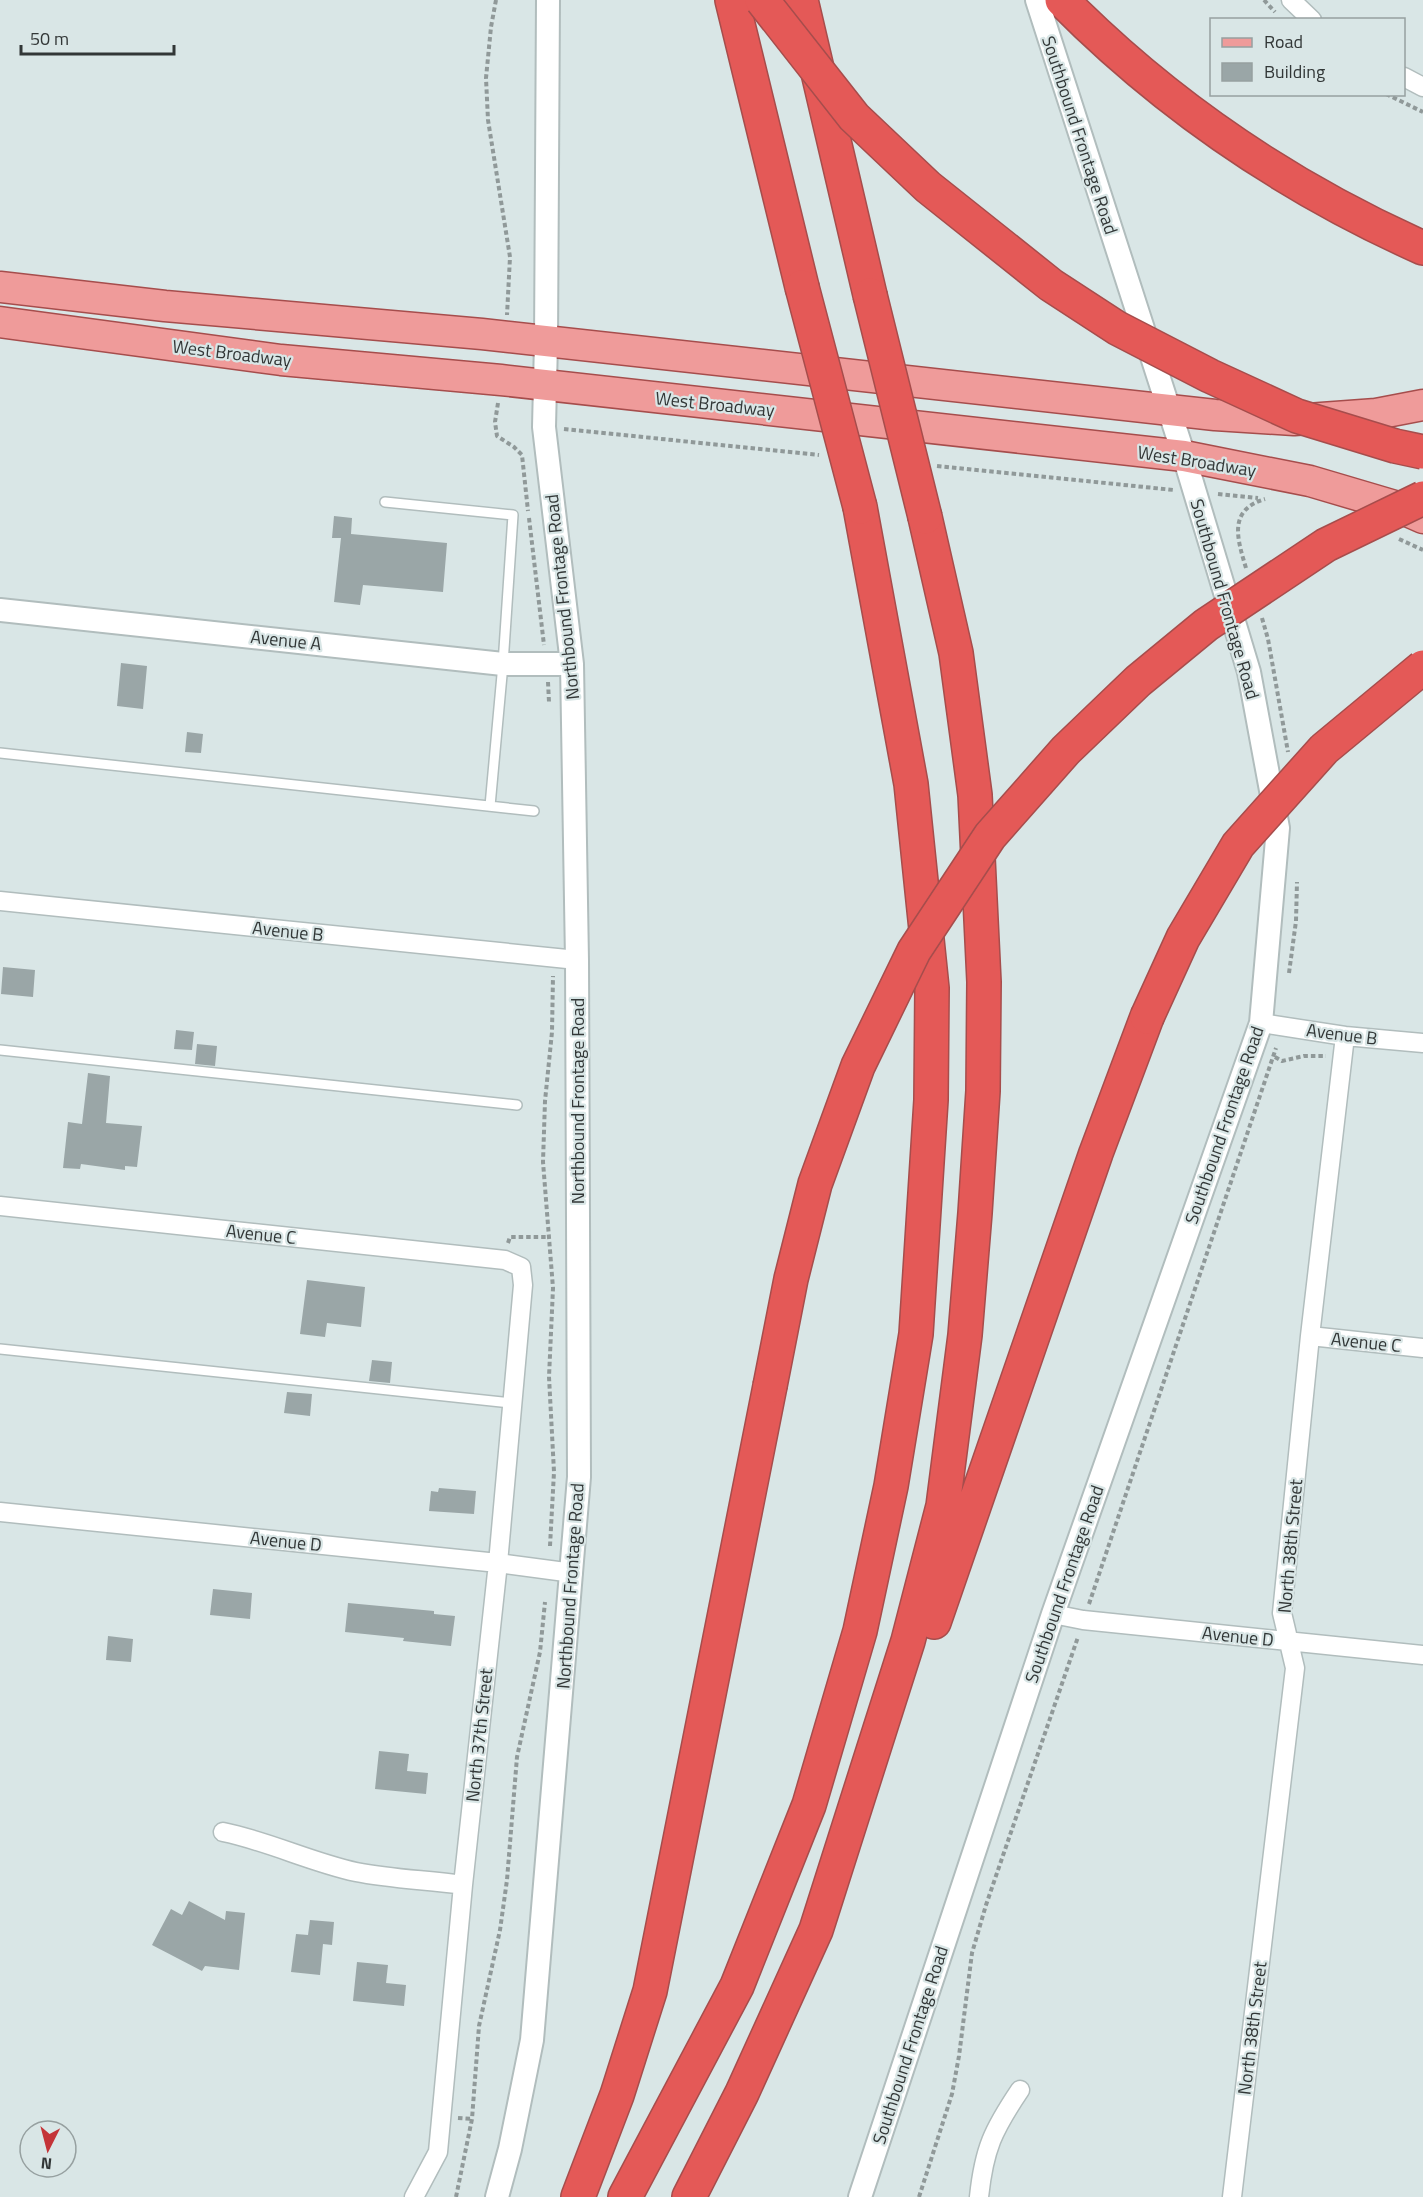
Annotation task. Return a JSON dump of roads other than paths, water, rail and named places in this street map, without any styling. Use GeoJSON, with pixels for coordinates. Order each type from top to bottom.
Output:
{"type":"FeatureCollection","features":[{"type":"Feature","properties":{"kind":"highway"},"geometry":{"type":"LineString","coordinates":[[625,2197],[737,1986],[809,1804],[860,1631],[891,1486],[916,1334],[931,1100],[932,988],[911,784],[860,507],[801,287],[732,0]]}},
{"type":"Feature","properties":{"kind":"highway"},"geometry":{"type":"LineString","coordinates":[[762,0],[854,117],[928,187],[1051,285],[1116,328],[1210,376],[1297,416],[1395,446],[1423,452]]}},
{"type":"Feature","properties":{"kind":"highway"},"geometry":{"type":"LineString","coordinates":[[689,2197],[742,2093],[816,1930],[876,1748],[908,1641],[943,1506],[965,1335],[983,1091],[984,982],[975,795],[956,653],[801,0]]}},
{"type":"Feature","properties":{"kind":"highway"},"geometry":{"type":"LineString","coordinates":[[1062,0],[1089,28],[1158,87],[1216,131],[1329,203],[1423,248]]}},
{"type":"Feature","properties":{"kind":"highway"},"geometry":{"type":"LineString","coordinates":[[578,2197],[617,2095],[650,1991],[791,1280],[814,1184],[858,1066],[914,951],[990,836],[1066,750],[1138,681],[1206,625],[1326,545],[1423,498]]}},
{"type":"Feature","properties":{"kind":"highway"},"geometry":{"type":"LineString","coordinates":[[876,1748],[911,1691],[948,1577],[1084,1186],[1147,1017],[1183,938],[1238,845],[1324,749],[1423,667]]}},
{"type":"Feature","properties":{"kind":"main road"},"geometry":{"type":"LineString","coordinates":[[0,287],[165,306],[482,334],[1016,392],[1169,411],[1294,420],[1376,414],[1423,405]]}},
{"type":"Feature","properties":{"kind":"main road","name":"West Broadway"},"geometry":{"type":"LineString","coordinates":[[0,322],[269,358],[544,385],[1184,456],[1310,481],[1398,507],[1423,518]]}},
{"type":"Feature","properties":{"kind":"street","name":"Northbound Frontage Road"},"geometry":{"type":"LineString","coordinates":[[497,2197],[510,2149],[532,2040],[573,1573],[579,1478],[577,960],[572,664],[544,427],[548,0]]}},
{"type":"Feature","properties":{"kind":"street","name":"Southbound Frontage Road"},"geometry":{"type":"LineString","coordinates":[[860,2197],[1053,1614],[1261,1023],[1278,828],[1249,672],[1184,456],[1036,0]]}},
{"type":"Feature","properties":{"kind":"street"},"geometry":{"type":"LineString","coordinates":[[1291,0],[1310,18]]}},
{"type":"Feature","properties":{"kind":"street"},"geometry":{"type":"LineString","coordinates":[[1405,78],[1423,87]]}},
{"type":"Feature","properties":{"kind":"street","name":"Avenue A"},"geometry":{"type":"LineString","coordinates":[[0,610],[503,664],[572,664]]}},
{"type":"Feature","properties":{"kind":"street","name":"Avenue B"},"geometry":{"type":"LineString","coordinates":[[0,901],[577,960]]}},
{"type":"Feature","properties":{"kind":"street","name":"Avenue B"},"geometry":{"type":"LineString","coordinates":[[1261,1023],[1345,1036],[1423,1043]]}},
{"type":"Feature","properties":{"kind":"street","name":"North 38th Street"},"geometry":{"type":"LineString","coordinates":[[1232,2197],[1295,1668],[1282,1613],[1310,1336],[1345,1036]]}},
{"type":"Feature","properties":{"kind":"street","name":"Avenue C"},"geometry":{"type":"LineString","coordinates":[[0,1206],[505,1260],[521,1267]]}},
{"type":"Feature","properties":{"kind":"street","name":"North 37th Street"},"geometry":{"type":"LineString","coordinates":[[414,2197],[438,2152],[463,1885],[498,1563],[523,1285],[521,1267]]}},
{"type":"Feature","properties":{"kind":"street","name":"Avenue C"},"geometry":{"type":"LineString","coordinates":[[1310,1336],[1423,1348]]}},
{"type":"Feature","properties":{"kind":"street","name":"Avenue D"},"geometry":{"type":"LineString","coordinates":[[0,1512],[498,1563],[573,1573]]}},
{"type":"Feature","properties":{"kind":"street","name":"Avenue D"},"geometry":{"type":"LineString","coordinates":[[1053,1614],[1083,1620],[1423,1655]]}},
{"type":"Feature","properties":{"kind":"street"},"geometry":{"type":"LineString","coordinates":[[222,1832],[249,1837],[296,1855],[357,1872],[463,1885]]}},
{"type":"Feature","properties":{"kind":"street"},"geometry":{"type":"LineString","coordinates":[[979,2197],[984,2157],[997,2124],[1020,2090]]}},
{"type":"Feature","properties":{"kind":"lane"},"geometry":{"type":"LineString","coordinates":[[385,502],[513,515],[490,806]]}},
{"type":"Feature","properties":{"kind":"lane"},"geometry":{"type":"LineString","coordinates":[[0,753],[534,811]]}},
{"type":"Feature","properties":{"kind":"lane"},"geometry":{"type":"LineString","coordinates":[[0,1050],[517,1105]]}},
{"type":"Feature","properties":{"kind":"lane"},"geometry":{"type":"LineString","coordinates":[[0,1349],[511,1403]]}}]}
